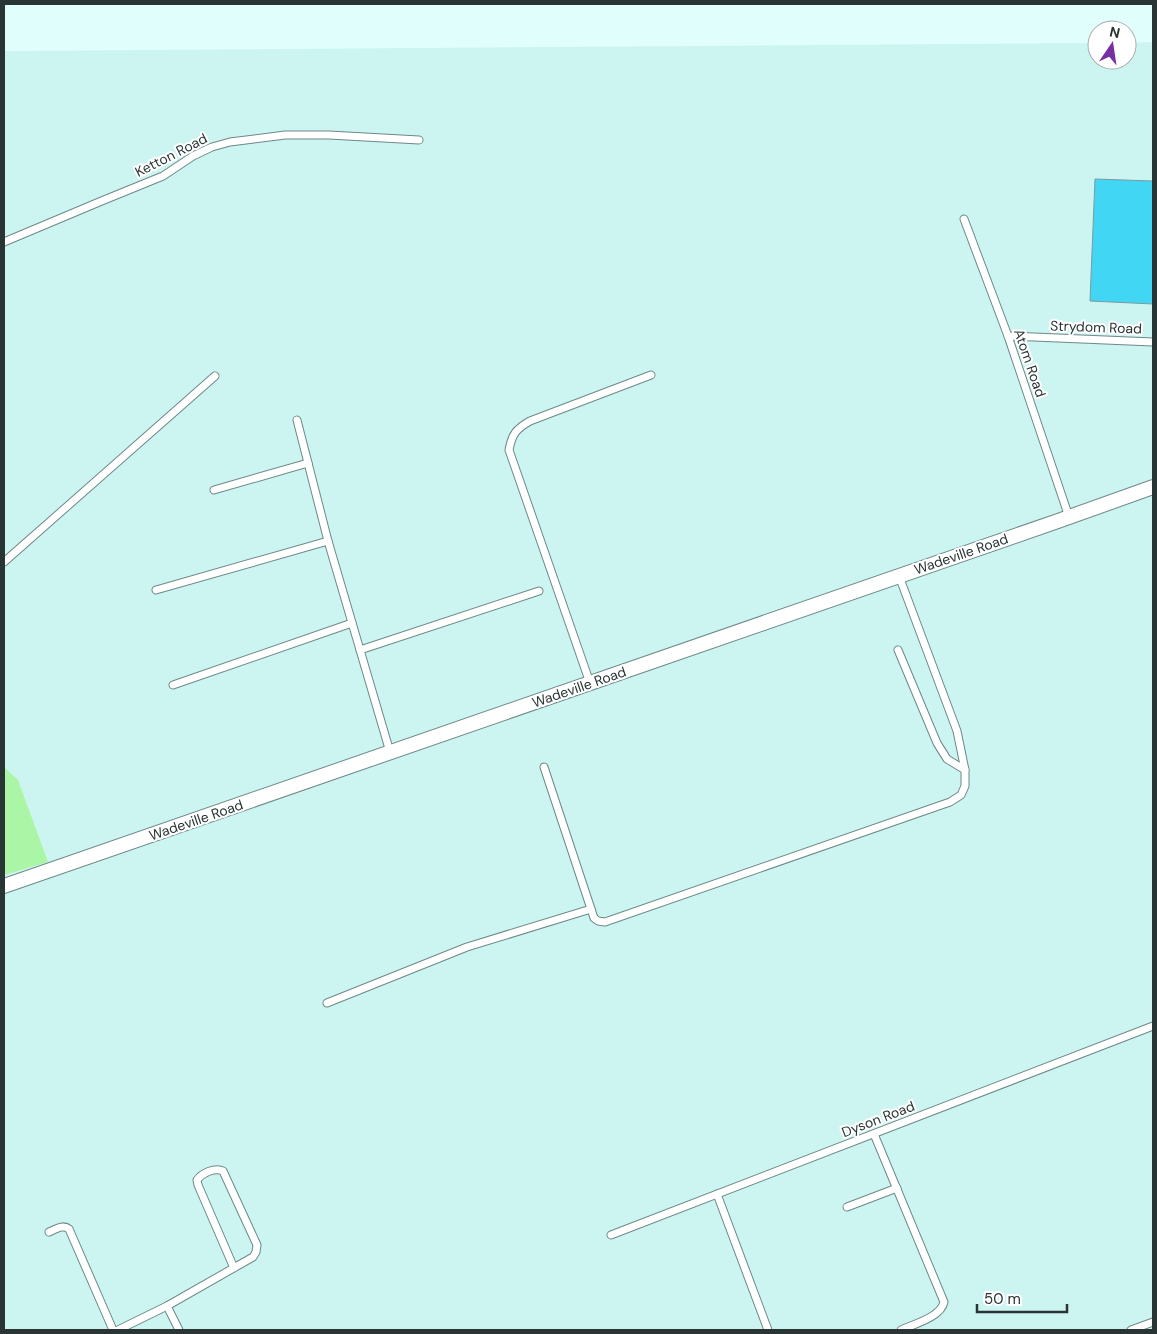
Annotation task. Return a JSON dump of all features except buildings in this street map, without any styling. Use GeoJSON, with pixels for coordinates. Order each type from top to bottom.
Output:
{"type":"FeatureCollection","features":[{"type":"Feature","properties":{"kind":"street","name":"Wadeville Road"},"geometry":{"type":"LineString","coordinates":[[4,886],[1153,487]]}},
{"type":"Feature","properties":{"kind":"lane","name":"Ketton Road"},"geometry":{"type":"LineString","coordinates":[[4,242],[163,176],[193,156],[212,147],[230,142],[285,135],[329,135],[419,140]]}},
{"type":"Feature","properties":{"kind":"lane","name":"Atom Road"},"geometry":{"type":"LineString","coordinates":[[964,219],[1008,336],[1068,517]]}},
{"type":"Feature","properties":{"kind":"lane","name":"Strydom Road"},"geometry":{"type":"LineString","coordinates":[[1008,336],[1153,342]]}},
{"type":"Feature","properties":{"kind":"lane"},"geometry":{"type":"LineString","coordinates":[[590,683],[509,450],[511,439],[516,430],[530,421],[651,375]]}},
{"type":"Feature","properties":{"kind":"lane"},"geometry":{"type":"LineString","coordinates":[[4,562],[216,376]]}},
{"type":"Feature","properties":{"kind":"lane"},"geometry":{"type":"LineString","coordinates":[[297,420],[328,541],[390,752]]}},
{"type":"Feature","properties":{"kind":"lane"},"geometry":{"type":"LineString","coordinates":[[214,490],[308,463]]}},
{"type":"Feature","properties":{"kind":"lane"},"geometry":{"type":"LineString","coordinates":[[156,590],[328,541]]}},
{"type":"Feature","properties":{"kind":"lane"},"geometry":{"type":"LineString","coordinates":[[544,767],[594,918],[605,922],[950,802],[961,795],[965,786],[965,770],[957,730],[899,576]]}},
{"type":"Feature","properties":{"kind":"lane"},"geometry":{"type":"LineString","coordinates":[[360,650],[539,591]]}},
{"type":"Feature","properties":{"kind":"lane"},"geometry":{"type":"LineString","coordinates":[[173,685],[352,623]]}},
{"type":"Feature","properties":{"kind":"lane"},"geometry":{"type":"LineString","coordinates":[[898,650],[937,743],[947,759],[965,770]]}},
{"type":"Feature","properties":{"kind":"lane"},"geometry":{"type":"LineString","coordinates":[[327,1003],[467,948],[591,909]]}},
{"type":"Feature","properties":{"kind":"lane","name":"Dyson Road"},"geometry":{"type":"LineString","coordinates":[[611,1235],[1153,1026]]}},
{"type":"Feature","properties":{"kind":"lane"},"geometry":{"type":"LineString","coordinates":[[874,1134],[944,1302],[943,1308],[937,1314],[901,1330]]}},
{"type":"Feature","properties":{"kind":"lane"},"geometry":{"type":"LineString","coordinates":[[118,1330],[167,1306],[234,1268],[253,1257],[256,1252],[256,1245],[223,1171],[219,1169],[200,1177],[198,1185],[234,1268]]}},
{"type":"Feature","properties":{"kind":"lane"},"geometry":{"type":"LineString","coordinates":[[847,1207],[897,1188]]}},
{"type":"Feature","properties":{"kind":"lane"},"geometry":{"type":"LineString","coordinates":[[717,1194],[768,1330]]}},
{"type":"Feature","properties":{"kind":"lane"},"geometry":{"type":"LineString","coordinates":[[49,1232],[63,1227],[69,1229],[113,1330]]}},
{"type":"Feature","properties":{"kind":"lane"},"geometry":{"type":"LineString","coordinates":[[167,1306],[179,1330]]}},
{"type":"Feature","properties":{"kind":"lane"},"geometry":{"type":"LineString","coordinates":[[1131,1330],[1142,1328],[1153,1322]]}},
{"type":"Feature","properties":{"kind":"shaded area"},"geometry":{"type":"Polygon","coordinates":[[[1153,42],[1153,1330],[4,1330],[4,51],[1087,43],[1087,70],[1137,70],[1137,43],[1153,42]]]}},
{"type":"Feature","properties":{"kind":"green space"},"geometry":{"type":"Polygon","coordinates":[[[4,767],[18,780],[48,862],[4,875],[4,767]]]}}]}
